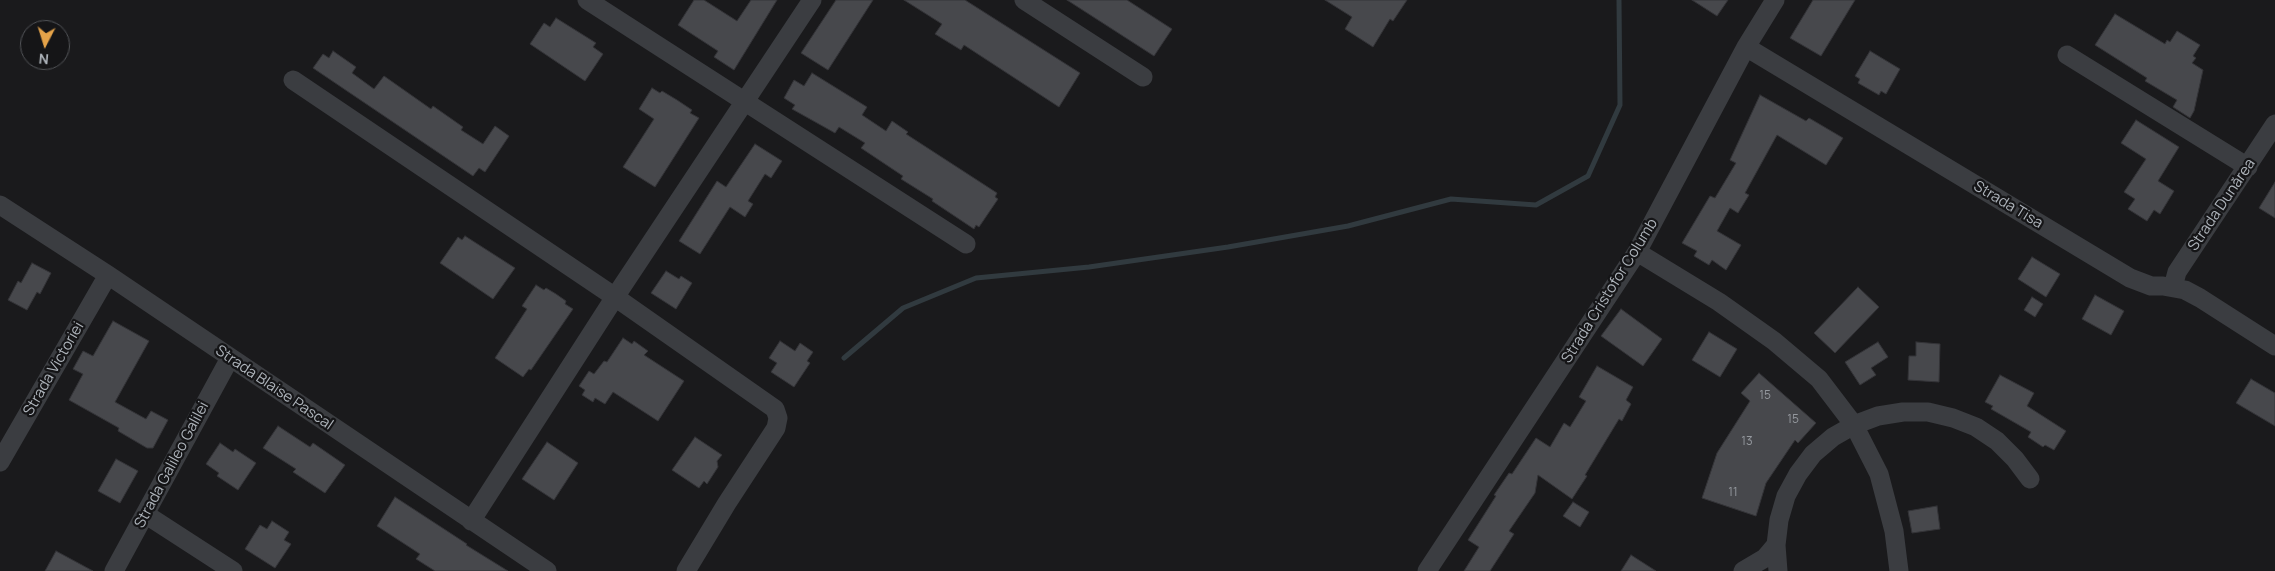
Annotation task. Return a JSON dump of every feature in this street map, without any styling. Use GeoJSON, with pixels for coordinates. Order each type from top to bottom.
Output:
{"type":"FeatureCollection","features":[{"type":"Feature","properties":{"kind":"street"},"geometry":{"type":"LineString","coordinates":[[471,521],[615,297],[812,0]]}},
{"type":"Feature","properties":{"kind":"street"},"geometry":{"type":"LineString","coordinates":[[1024,0],[1142,77]]}},
{"type":"Feature","properties":{"kind":"street","name":"Strada Cristofor Columb"},"geometry":{"type":"LineString","coordinates":[[1427,571],[1637,252],[1746,47],[1775,0]]}},
{"type":"Feature","properties":{"kind":"street"},"geometry":{"type":"LineString","coordinates":[[597,3],[744,101],[966,244]]}},
{"type":"Feature","properties":{"kind":"street","name":"Strada Tisa"},"geometry":{"type":"LineString","coordinates":[[1746,47],[2135,281],[2151,286],[2173,287],[2200,298],[2275,346]]}},
{"type":"Feature","properties":{"kind":"street"},"geometry":{"type":"LineString","coordinates":[[2067,55],[2248,167]]}},
{"type":"Feature","properties":{"kind":"street"},"geometry":{"type":"LineString","coordinates":[[293,80],[615,297],[775,409],[778,418],[776,428],[727,503],[686,571]]}},
{"type":"Feature","properties":{"kind":"street","name":"Strada Dunărea"},"geometry":{"type":"LineString","coordinates":[[2173,287],[2177,272],[2275,124]]}},
{"type":"Feature","properties":{"kind":"street","name":"Strada Blaise Pascal"},"geometry":{"type":"LineString","coordinates":[[0,205],[108,275],[547,571]]}},
{"type":"Feature","properties":{"kind":"street"},"geometry":{"type":"LineString","coordinates":[[1637,252],[1719,302],[1774,341],[1819,379],[1854,424],[1879,474],[1894,531],[1899,571]]}},
{"type":"Feature","properties":{"kind":"street","name":"Strada Victoriei"},"geometry":{"type":"LineString","coordinates":[[0,462],[108,275]]}},
{"type":"Feature","properties":{"kind":"street","name":"Strada Galileo Galilei"},"geometry":{"type":"LineString","coordinates":[[114,571],[230,358]]}},
{"type":"Feature","properties":{"kind":"street"},"geometry":{"type":"LineString","coordinates":[[1778,571],[1776,545],[1779,520],[1786,496],[1798,474],[1814,454],[1832,437],[1854,424],[1878,416],[1903,412],[1928,412],[1953,418],[1976,427],[1997,441],[2016,459],[2030,479]]}},
{"type":"Feature","properties":{"kind":"street"},"geometry":{"type":"LineString","coordinates":[[145,514],[233,571]]}},
{"type":"Feature","properties":{"kind":"street"},"geometry":{"type":"LineString","coordinates":[[1742,571],[1765,558],[1776,545]]}},
{"type":"Feature","properties":{"kind":"building"},"geometry":{"type":"Polygon","coordinates":[[[694,0],[704,0],[737,21],[751,0],[777,0],[734,70],[714,57],[718,51],[678,25],[694,0]]]}},
{"type":"Feature","properties":{"kind":"building"},"geometry":{"type":"Polygon","coordinates":[[[836,0],[873,0],[828,70],[801,53],[836,0]]]}},
{"type":"Feature","properties":{"kind":"building"},"geometry":{"type":"Polygon","coordinates":[[[904,0],[965,0],[1080,73],[1059,107],[964,45],[961,50],[935,34],[942,24],[904,0]]]}},
{"type":"Feature","properties":{"kind":"building"},"geometry":{"type":"Polygon","coordinates":[[[1067,0],[1127,0],[1172,29],[1154,56],[1067,0]]]}},
{"type":"Feature","properties":{"kind":"building"},"geometry":{"type":"Polygon","coordinates":[[[1325,0],[1407,0],[1393,21],[1390,19],[1373,47],[1345,29],[1352,17],[1325,0]]]}},
{"type":"Feature","properties":{"kind":"building"},"geometry":{"type":"Polygon","coordinates":[[[1692,0],[1728,0],[1717,16],[1692,0]]]}},
{"type":"Feature","properties":{"kind":"building"},"geometry":{"type":"Polygon","coordinates":[[[1813,0],[1855,0],[1821,56],[1790,38],[1813,0]]]}},
{"type":"Feature","properties":{"kind":"building"},"geometry":{"type":"Polygon","coordinates":[[[2115,14],[2165,44],[2167,40],[2170,42],[2177,31],[2200,45],[2193,56],[2196,58],[2192,63],[2203,70],[2194,111],[2190,118],[2173,107],[2177,100],[2145,81],[2147,78],[2095,45],[2115,14]]]}},
{"type":"Feature","properties":{"kind":"building"},"geometry":{"type":"Polygon","coordinates":[[[556,18],[596,43],[593,47],[603,54],[585,81],[530,44],[544,23],[550,27],[556,18]]]}},
{"type":"Feature","properties":{"kind":"building"},"geometry":{"type":"Polygon","coordinates":[[[333,51],[356,67],[352,73],[374,89],[384,76],[431,109],[433,106],[463,127],[461,130],[483,144],[495,126],[509,136],[485,172],[479,168],[473,176],[313,68],[323,54],[329,58],[333,51]]]}},
{"type":"Feature","properties":{"kind":"building"},"geometry":{"type":"Polygon","coordinates":[[[1870,51],[1900,69],[1886,94],[1881,91],[1879,95],[1858,83],[1860,79],[1855,76],[1870,51]]]}},
{"type":"Feature","properties":{"kind":"building"},"geometry":{"type":"Polygon","coordinates":[[[812,73],[867,107],[862,115],[886,131],[892,121],[908,132],[906,134],[997,193],[995,197],[998,199],[979,227],[976,225],[974,229],[932,201],[933,199],[901,179],[903,176],[861,148],[865,143],[839,127],[835,133],[792,109],[795,105],[784,98],[794,80],[804,86],[812,73]]]}},
{"type":"Feature","properties":{"kind":"building"},"geometry":{"type":"Polygon","coordinates":[[[652,88],[660,93],[662,91],[677,100],[692,110],[690,113],[699,118],[655,187],[623,167],[654,119],[639,109],[652,88]]]}},
{"type":"Feature","properties":{"kind":"building"},"geometry":{"type":"Polygon","coordinates":[[[1760,95],[1806,121],[1809,118],[1843,138],[1826,165],[1777,135],[1745,193],[1749,195],[1738,213],[1730,208],[1717,231],[1741,245],[1726,270],[1712,260],[1709,265],[1694,256],[1697,251],[1682,243],[1710,196],[1715,198],[1736,163],[1730,160],[1760,95]]]}},
{"type":"Feature","properties":{"kind":"building"},"geometry":{"type":"Polygon","coordinates":[[[2136,120],[2179,147],[2158,181],[2174,191],[2160,214],[2154,210],[2147,221],[2128,209],[2135,199],[2124,192],[2146,159],[2121,143],[2136,120]]]}},
{"type":"Feature","properties":{"kind":"building"},"geometry":{"type":"Polygon","coordinates":[[[755,144],[782,161],[771,178],[765,174],[748,201],[753,204],[745,217],[730,207],[700,254],[679,241],[717,181],[726,187],[755,144]]]}},
{"type":"Feature","properties":{"kind":"building"},"geometry":{"type":"Polygon","coordinates":[[[2275,182],[2275,218],[2259,208],[2275,182]]]}},
{"type":"Feature","properties":{"kind":"building"},"geometry":{"type":"Polygon","coordinates":[[[465,236],[515,268],[493,299],[440,263],[458,237],[462,240],[465,236]]]}},
{"type":"Feature","properties":{"kind":"building"},"geometry":{"type":"Polygon","coordinates":[[[2032,257],[2060,274],[2046,297],[2018,279],[2032,257]]]}},
{"type":"Feature","properties":{"kind":"building"},"geometry":{"type":"Polygon","coordinates":[[[32,263],[51,273],[40,294],[37,292],[27,310],[8,300],[18,281],[21,283],[32,263]]]}},
{"type":"Feature","properties":{"kind":"building"},"geometry":{"type":"Polygon","coordinates":[[[666,271],[679,279],[681,276],[692,283],[676,309],[651,293],[666,271]]]}},
{"type":"Feature","properties":{"kind":"building"},"geometry":{"type":"Polygon","coordinates":[[[536,285],[556,294],[566,301],[565,304],[573,309],[531,370],[529,369],[523,377],[495,358],[527,309],[522,306],[536,285]]]}},
{"type":"Feature","properties":{"kind":"building"},"geometry":{"type":"Polygon","coordinates":[[[1858,287],[1879,307],[1835,353],[1814,333],[1858,287]]]}},
{"type":"Feature","properties":{"kind":"building"},"geometry":{"type":"Polygon","coordinates":[[[2095,295],[2124,311],[2111,335],[2082,319],[2095,295]]]}},
{"type":"Feature","properties":{"kind":"building"},"geometry":{"type":"Polygon","coordinates":[[[2032,297],[2043,304],[2035,317],[2024,310],[2032,297]]]}},
{"type":"Feature","properties":{"kind":"building"},"geometry":{"type":"Polygon","coordinates":[[[1621,309],[1662,339],[1643,366],[1601,336],[1621,309]]]}},
{"type":"Feature","properties":{"kind":"building"},"geometry":{"type":"Polygon","coordinates":[[[113,321],[149,341],[115,402],[146,419],[151,411],[168,420],[153,448],[147,448],[118,431],[119,428],[69,400],[83,374],[73,369],[83,351],[93,356],[113,321]]]}},
{"type":"Feature","properties":{"kind":"building"},"geometry":{"type":"Polygon","coordinates":[[[1709,332],[1737,349],[1720,377],[1692,360],[1709,332]]]}},
{"type":"Feature","properties":{"kind":"building"},"geometry":{"type":"Polygon","coordinates":[[[623,338],[632,344],[634,341],[648,351],[644,355],[684,381],[658,421],[613,392],[605,404],[595,398],[593,402],[582,395],[585,390],[579,386],[589,371],[594,374],[604,361],[607,362],[623,338]]]}},
{"type":"Feature","properties":{"kind":"building"},"geometry":{"type":"Polygon","coordinates":[[[780,341],[795,351],[800,343],[813,352],[807,361],[810,363],[794,387],[771,372],[777,363],[769,358],[780,341]]]}},
{"type":"Feature","properties":{"kind":"building"},"geometry":{"type":"Polygon","coordinates":[[[1878,342],[1888,357],[1871,368],[1876,375],[1860,385],[1845,362],[1878,342]]]}},
{"type":"Feature","properties":{"kind":"building"},"geometry":{"type":"Polygon","coordinates":[[[1916,342],[1940,344],[1939,382],[1908,380],[1909,356],[1916,356],[1916,342]]]}},
{"type":"Feature","properties":{"kind":"building"},"geometry":{"type":"Polygon","coordinates":[[[1597,366],[1633,387],[1626,400],[1631,404],[1622,421],[1619,419],[1585,475],[1587,476],[1572,499],[1538,475],[1535,493],[1509,531],[1514,534],[1490,571],[1464,571],[1479,547],[1468,540],[1496,496],[1494,495],[1509,473],[1512,474],[1536,438],[1550,447],[1564,423],[1570,427],[1586,401],[1579,397],[1597,366]]]}},
{"type":"Feature","properties":{"kind":"building"},"geometry":{"type":"Polygon","coordinates":[[[1759,373],[1816,423],[1798,443],[1795,440],[1766,483],[1756,516],[1702,498],[1717,453],[1750,401],[1741,393],[1759,373]]]}},
{"type":"Feature","properties":{"kind":"building"},"geometry":{"type":"Polygon","coordinates":[[[2000,375],[2034,393],[2027,406],[2066,431],[2054,450],[2045,445],[2043,447],[2028,437],[2031,432],[1991,409],[1993,406],[1985,402],[2000,375]]]}},
{"type":"Feature","properties":{"kind":"building"},"geometry":{"type":"Polygon","coordinates":[[[2251,379],[2275,393],[2275,426],[2236,403],[2251,379]]]}},
{"type":"Feature","properties":{"kind":"building"},"geometry":{"type":"Polygon","coordinates":[[[278,426],[310,447],[313,443],[345,465],[325,493],[293,472],[296,469],[263,448],[278,426]]]}},
{"type":"Feature","properties":{"kind":"building"},"geometry":{"type":"Polygon","coordinates":[[[695,437],[722,455],[717,461],[718,467],[707,484],[704,481],[699,488],[672,470],[695,437]]]}},
{"type":"Feature","properties":{"kind":"building"},"geometry":{"type":"Polygon","coordinates":[[[547,442],[578,463],[554,500],[522,479],[547,442]]]}},
{"type":"Feature","properties":{"kind":"building"},"geometry":{"type":"Polygon","coordinates":[[[220,443],[233,452],[235,449],[256,463],[238,490],[217,476],[219,473],[206,464],[220,443]]]}},
{"type":"Feature","properties":{"kind":"building"},"geometry":{"type":"Polygon","coordinates":[[[116,459],[138,471],[120,503],[98,491],[116,459]]]}},
{"type":"Feature","properties":{"kind":"building"},"geometry":{"type":"Polygon","coordinates":[[[395,497],[508,571],[435,571],[416,559],[420,554],[377,526],[395,497]]]}},
{"type":"Feature","properties":{"kind":"building"},"geometry":{"type":"Polygon","coordinates":[[[1573,502],[1589,512],[1580,527],[1563,516],[1573,502]]]}},
{"type":"Feature","properties":{"kind":"building"},"geometry":{"type":"Polygon","coordinates":[[[1937,506],[1940,529],[1912,533],[1908,511],[1937,506]]]}},
{"type":"Feature","properties":{"kind":"building"},"geometry":{"type":"Polygon","coordinates":[[[272,521],[289,532],[284,540],[291,544],[275,568],[245,549],[260,525],[267,529],[272,521]]]}},
{"type":"Feature","properties":{"kind":"building"},"geometry":{"type":"Polygon","coordinates":[[[56,551],[93,571],[45,571],[56,551]]]}},
{"type":"Feature","properties":{"kind":"building"},"geometry":{"type":"Polygon","coordinates":[[[1631,555],[1656,571],[1621,571],[1631,555]]]}},
{"type":"Feature","properties":{"kind":"waterway"},"geometry":{"type":"LineString","coordinates":[[844,358],[903,308],[976,278],[1089,267],[1228,247],[1348,226],[1451,199],[1536,205],[1588,176],[1620,105],[1619,0]]}}]}
